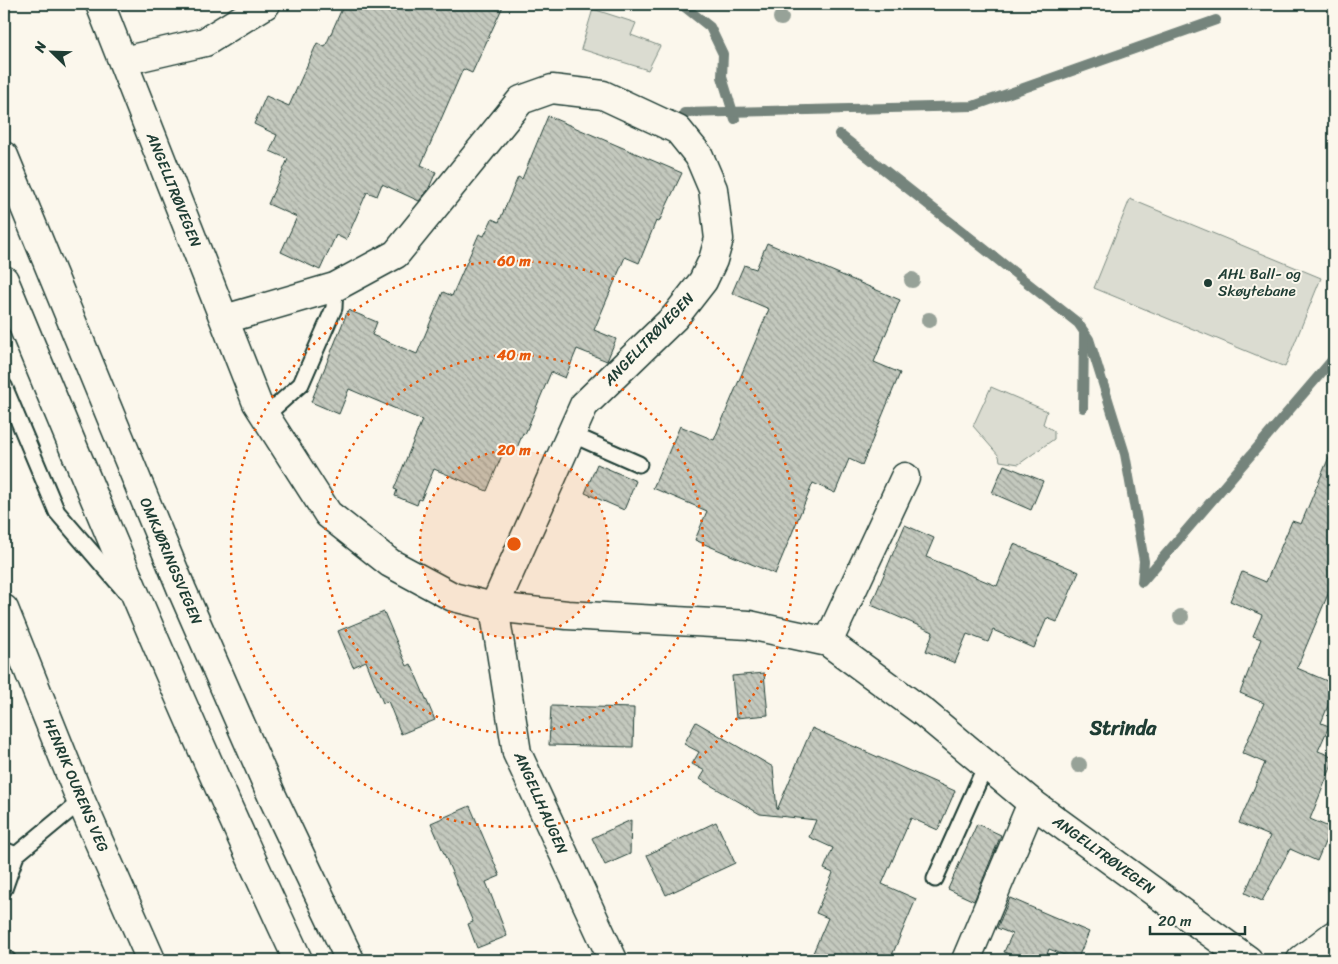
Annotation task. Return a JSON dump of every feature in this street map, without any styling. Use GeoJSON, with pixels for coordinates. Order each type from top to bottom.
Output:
{"type":"FeatureCollection","features":[{"type":"Feature","properties":{"kind":"main road","name":"ANGELLTRØVEGEN"},"geometry":{"type":"LineString","coordinates":[[100,4],[225,319],[256,403],[328,514],[398,567],[453,597],[494,607],[567,615],[749,625],[828,642],[923,712],[1032,803],[1248,960]]}},
{"type":"Feature","properties":{"kind":"main road"},"geometry":{"type":"LineString","coordinates":[[123,61],[205,42],[266,4]]}},
{"type":"Feature","properties":{"kind":"main road","name":"ANGELLTRØVEGEN"},"geometry":{"type":"LineString","coordinates":[[225,319],[334,287],[396,254],[521,100],[552,90],[603,95],[678,130],[699,156],[713,188],[719,238],[713,260],[703,281],[675,316],[584,405],[494,607]]}},
{"type":"Feature","properties":{"kind":"main road","name":"OMKJØRINGSVEGEN"},"geometry":{"type":"LineString","coordinates":[[4,156],[186,599],[274,798],[350,960]]}},
{"type":"Feature","properties":{"kind":"main road"},"geometry":{"type":"LineString","coordinates":[[4,280],[139,607],[230,815],[298,960]]}},
{"type":"Feature","properties":{"kind":"main road"},"geometry":{"type":"LineString","coordinates":[[828,642],[905,477]]}},
{"type":"Feature","properties":{"kind":"main road","name":"ANGELLHAUGEN"},"geometry":{"type":"LineString","coordinates":[[494,607],[517,753],[613,960]]}},
{"type":"Feature","properties":{"kind":"main road","name":"HENRIK OURENS VEG"},"geometry":{"type":"LineString","coordinates":[[4,609],[81,801],[151,960]]}},
{"type":"Feature","properties":{"kind":"main road"},"geometry":{"type":"LineString","coordinates":[[966,960],[1032,803]]}},
{"type":"Feature","properties":{"kind":"main road"},"geometry":{"type":"LineString","coordinates":[[1300,960],[1334,935]]}},
{"type":"Feature","properties":{"kind":"lane"},"geometry":{"type":"LineString","coordinates":[[265,416],[301,384],[334,308],[334,287]]}},
{"type":"Feature","properties":{"kind":"lane"},"geometry":{"type":"LineString","coordinates":[[4,386],[57,512],[139,607]]}},
{"type":"Feature","properties":{"kind":"lane"},"geometry":{"type":"LineString","coordinates":[[571,434],[639,464]]}},
{"type":"Feature","properties":{"kind":"lane"},"geometry":{"type":"LineString","coordinates":[[935,879],[986,765]]}},
{"type":"Feature","properties":{"kind":"lane"},"geometry":{"type":"LineString","coordinates":[[4,888],[10,852],[81,801]]}},
{"type":"Feature","properties":{"kind":"lane"},"geometry":{"type":"LineString","coordinates":[[4,957],[8,960]]}},
{"type":"Feature","properties":{"kind":"shaded area"},"geometry":{"type":"Polygon","coordinates":[[[593,9],[636,23],[631,35],[660,46],[648,70],[581,49],[593,9]]]}},
{"type":"Feature","properties":{"kind":"shaded area","name":"AHL Ball- og Skøytebane"},"geometry":{"type":"Polygon","coordinates":[[[1130,199],[1321,278],[1285,367],[1094,288],[1130,199]]]}},
{"type":"Feature","properties":{"kind":"shaded area"},"geometry":{"type":"Polygon","coordinates":[[[991,387],[1047,411],[1043,424],[1054,431],[1054,439],[1019,464],[1000,461],[999,456],[973,426],[991,387]]]}},
{"type":"Feature","properties":{"kind":"building"},"geometry":{"type":"Polygon","coordinates":[[[344,4],[504,4],[472,73],[463,69],[421,165],[436,172],[428,190],[419,201],[382,184],[377,196],[367,192],[346,240],[336,235],[320,270],[281,252],[297,217],[268,204],[288,159],[270,151],[277,135],[254,124],[266,96],[289,106],[317,43],[325,47],[344,4]]]}},
{"type":"Feature","properties":{"kind":"building"},"geometry":{"type":"Polygon","coordinates":[[[548,116],[682,173],[659,222],[656,221],[639,263],[625,257],[594,330],[616,339],[607,361],[577,349],[565,378],[551,372],[515,453],[505,448],[487,491],[434,469],[417,505],[395,496],[397,490],[394,489],[422,420],[349,389],[339,414],[311,402],[348,310],[377,322],[372,335],[417,354],[443,292],[452,296],[479,234],[484,236],[492,219],[499,222],[518,177],[522,179],[548,116]]]}},
{"type":"Feature","properties":{"kind":"building"},"geometry":{"type":"Polygon","coordinates":[[[767,243],[900,300],[874,362],[900,373],[862,465],[849,459],[835,493],[813,483],[775,574],[695,540],[707,511],[653,488],[680,426],[714,440],[769,309],[732,293],[744,265],[756,269],[767,243]]]}},
{"type":"Feature","properties":{"kind":"building"},"geometry":{"type":"Polygon","coordinates":[[[1334,445],[1334,580],[1297,668],[1334,684],[1334,691],[1321,723],[1329,726],[1318,751],[1334,757],[1334,760],[1310,819],[1331,828],[1317,861],[1290,849],[1262,901],[1245,893],[1270,836],[1239,823],[1265,763],[1242,753],[1264,703],[1240,693],[1261,639],[1253,636],[1262,615],[1230,601],[1242,572],[1266,582],[1292,521],[1301,524],[1334,445]]]}},
{"type":"Feature","properties":{"kind":"building"},"geometry":{"type":"Polygon","coordinates":[[[597,464],[636,481],[624,510],[585,493],[597,464]]]}},
{"type":"Feature","properties":{"kind":"building"},"geometry":{"type":"Polygon","coordinates":[[[1004,465],[1043,481],[1031,510],[992,493],[1004,465]]]}},
{"type":"Feature","properties":{"kind":"building"},"geometry":{"type":"Polygon","coordinates":[[[905,525],[934,538],[926,557],[997,586],[1014,544],[1079,572],[1057,622],[1047,618],[1034,648],[993,630],[988,642],[967,634],[955,663],[926,651],[933,632],[871,605],[905,525]]]}},
{"type":"Feature","properties":{"kind":"building"},"geometry":{"type":"Polygon","coordinates":[[[384,612],[407,666],[411,664],[435,720],[401,734],[388,701],[383,703],[366,661],[353,667],[338,631],[384,612]]]}},
{"type":"Feature","properties":{"kind":"building"},"geometry":{"type":"Polygon","coordinates":[[[764,673],[768,715],[736,718],[732,676],[764,673]]]}},
{"type":"Feature","properties":{"kind":"building"},"geometry":{"type":"Polygon","coordinates":[[[551,706],[634,708],[633,747],[549,745],[551,706]]]}},
{"type":"Feature","properties":{"kind":"building"},"geometry":{"type":"Polygon","coordinates":[[[696,722],[773,767],[777,810],[812,728],[955,791],[938,830],[911,818],[882,884],[916,899],[890,960],[810,960],[828,918],[816,913],[833,873],[824,869],[833,848],[809,837],[816,820],[760,814],[700,779],[705,771],[692,764],[699,752],[684,744],[696,722]]]}},
{"type":"Feature","properties":{"kind":"building"},"geometry":{"type":"Polygon","coordinates":[[[470,806],[500,876],[486,882],[507,936],[477,948],[468,924],[473,922],[431,823],[470,806]]]}},
{"type":"Feature","properties":{"kind":"building"},"geometry":{"type":"Polygon","coordinates":[[[631,820],[630,854],[605,865],[592,838],[631,820]]]}},
{"type":"Feature","properties":{"kind":"building"},"geometry":{"type":"Polygon","coordinates":[[[716,822],[735,863],[666,895],[647,855],[716,822]]]}},
{"type":"Feature","properties":{"kind":"building"},"geometry":{"type":"Polygon","coordinates":[[[977,824],[1001,835],[974,901],[948,889],[977,824]]]}},
{"type":"Feature","properties":{"kind":"building"},"geometry":{"type":"Polygon","coordinates":[[[1010,898],[1089,932],[1077,960],[1049,949],[1045,960],[1023,960],[1004,952],[1012,934],[997,928],[1010,898]]]}},
{"type":"Feature","properties":{"kind":"waterway"},"geometry":{"type":"LineString","coordinates":[[681,4],[710,27],[723,54],[722,77],[735,119]]}},
{"type":"Feature","properties":{"kind":"waterway"},"geometry":{"type":"LineString","coordinates":[[684,113],[973,106],[1216,20]]}},
{"type":"Feature","properties":{"kind":"waterway"},"geometry":{"type":"LineString","coordinates":[[839,134],[1078,323],[1089,339],[1125,454],[1144,561],[1142,582],[1334,358]]}},
{"type":"Feature","properties":{"kind":"waterway"},"geometry":{"type":"LineString","coordinates":[[1083,408],[1084,334]]}},
{"type":"Feature","properties":{"kind":"place","name":"AHL Ball- og Skøytebane"},"geometry":{"type":"Point","coordinates":[1208,283]}},
{"type":"Feature","properties":{"kind":"district","name":"Strinda"},"geometry":{"type":"Point","coordinates":[1123,728]}}]}
